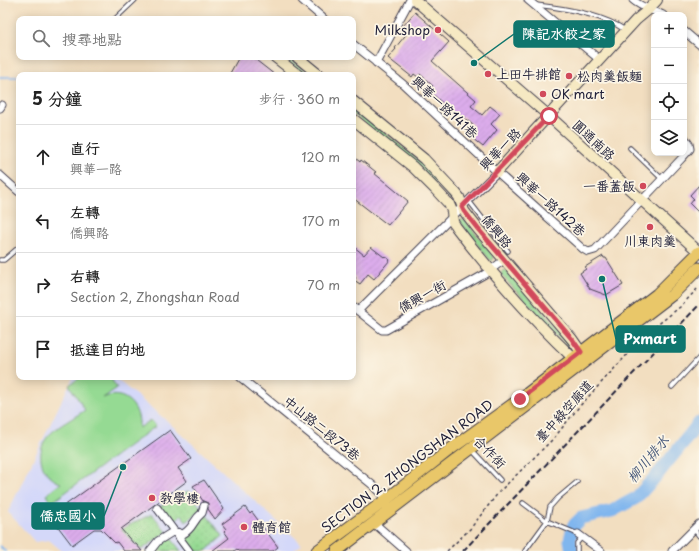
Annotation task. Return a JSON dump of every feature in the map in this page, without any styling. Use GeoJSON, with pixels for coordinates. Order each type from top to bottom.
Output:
{"type":"FeatureCollection","features":[{"type":"Feature","properties":{"kind":"main road","name":"SECTION 2, ZHONGSHAN ROAD"},"geometry":{"type":"LineString","coordinates":[[337,551],[374,523],[520,399],[657,294],[699,252]]}},
{"type":"Feature","properties":{"kind":"main road","name":"SECTION 2, ZHONGSHAN ROAD"},"geometry":{"type":"LineString","coordinates":[[317,551],[387,500],[467,445],[672,295],[699,268]]}},
{"type":"Feature","properties":{"kind":"street"},"geometry":{"type":"LineString","coordinates":[[302,0],[321,16]]}},
{"type":"Feature","properties":{"kind":"street"},"geometry":{"type":"LineString","coordinates":[[376,63],[410,0]]}},
{"type":"Feature","properties":{"kind":"street","name":"圓通南路"},"geometry":{"type":"LineString","coordinates":[[416,0],[549,116],[642,202],[699,252]]}},
{"type":"Feature","properties":{"kind":"street"},"geometry":{"type":"LineString","coordinates":[[528,0],[600,60]]}},
{"type":"Feature","properties":{"kind":"street"},"geometry":{"type":"LineString","coordinates":[[633,0],[648,10],[654,12]]}},
{"type":"Feature","properties":{"kind":"street","name":"興華一路"},"geometry":{"type":"LineString","coordinates":[[356,308],[466,204],[549,116],[636,20],[657,0]]}},
{"type":"Feature","properties":{"kind":"street"},"geometry":{"type":"LineString","coordinates":[[687,34],[699,44]]}},
{"type":"Feature","properties":{"kind":"street","name":"興華一路141巷"},"geometry":{"type":"LineString","coordinates":[[356,46],[403,84],[496,172]]}},
{"type":"Feature","properties":{"kind":"street"},"geometry":{"type":"LineString","coordinates":[[279,60],[294,72]]}},
{"type":"Feature","properties":{"kind":"street"},"geometry":{"type":"LineString","coordinates":[[301,60],[316,72]]}},
{"type":"Feature","properties":{"kind":"street","name":"僑興路"},"geometry":{"type":"LineString","coordinates":[[356,103],[424,159],[466,204],[464,211],[478,229],[506,256],[572,339],[577,355]]}},
{"type":"Feature","properties":{"kind":"street"},"geometry":{"type":"LineString","coordinates":[[356,121],[416,170],[449,204],[452,211],[453,222],[456,227],[490,270],[577,355]]}},
{"type":"Feature","properties":{"kind":"street"},"geometry":{"type":"LineString","coordinates":[[687,140],[690,149],[687,152]]}},
{"type":"Feature","properties":{"kind":"street"},"geometry":{"type":"LineString","coordinates":[[642,202],[683,156]]}},
{"type":"Feature","properties":{"kind":"street","name":"興華一路142巷"},"geometry":{"type":"LineString","coordinates":[[496,172],[582,249],[588,252],[595,250],[642,202]]}},
{"type":"Feature","properties":{"kind":"street"},"geometry":{"type":"LineString","coordinates":[[0,175],[16,189]]}},
{"type":"Feature","properties":{"kind":"street","name":"僑興一街"},"geometry":{"type":"LineString","coordinates":[[356,310],[382,330],[386,330],[490,270],[506,256]]}},
{"type":"Feature","properties":{"kind":"street","name":"中山路二段73巷"},"geometry":{"type":"LineString","coordinates":[[244,380],[375,487],[387,500]]}},
{"type":"Feature","properties":{"kind":"street"},"geometry":{"type":"LineString","coordinates":[[174,531],[183,534],[191,529],[196,518],[202,513],[204,506]]}},
{"type":"Feature","properties":{"kind":"street"},"geometry":{"type":"LineString","coordinates":[[157,508],[189,551]]}},
{"type":"Feature","properties":{"kind":"street"},"geometry":{"type":"LineString","coordinates":[[374,523],[406,551]]}},
{"type":"Feature","properties":{"kind":"street"},"geometry":{"type":"LineString","coordinates":[[672,551],[696,527]]}},
{"type":"Feature","properties":{"kind":"street"},"geometry":{"type":"LineString","coordinates":[[150,551],[158,541],[174,531]]}},
{"type":"Feature","properties":{"kind":"street"},"geometry":{"type":"LineString","coordinates":[[580,536],[600,551]]}},
{"type":"Feature","properties":{"kind":"lane"},"geometry":{"type":"LineString","coordinates":[[117,16],[135,0]]}},
{"type":"Feature","properties":{"kind":"lane"},"geometry":{"type":"LineString","coordinates":[[534,5],[552,7],[589,15],[616,24],[626,31]]}},
{"type":"Feature","properties":{"kind":"lane"},"geometry":{"type":"LineString","coordinates":[[630,148],[662,179]]}},
{"type":"Feature","properties":{"kind":"lane"},"geometry":{"type":"LineString","coordinates":[[0,260],[4,260],[16,250]]}},
{"type":"Feature","properties":{"kind":"lane"},"geometry":{"type":"LineString","coordinates":[[672,386],[699,358]]}},
{"type":"Feature","properties":{"kind":"lane","name":"合作街"},"geometry":{"type":"LineString","coordinates":[[467,445],[500,480]]}},
{"type":"Feature","properties":{"kind":"lane"},"geometry":{"type":"LineString","coordinates":[[525,551],[547,522],[550,507],[577,482]]}},
{"type":"Feature","properties":{"kind":"lane"},"geometry":{"type":"LineString","coordinates":[[523,503],[547,522],[565,528],[580,536],[577,551]]}},
{"type":"Feature","properties":{"kind":"lane"},"geometry":{"type":"LineString","coordinates":[[696,527],[699,536]]}},
{"type":"Feature","properties":{"kind":"path","name":"臺中綠空廊道"},"geometry":{"type":"LineString","coordinates":[[447,551],[470,529],[499,492],[554,438],[578,408],[642,339],[680,307],[699,287]]}},
{"type":"Feature","properties":{"kind":"shaded area"},"geometry":{"type":"Polygon","coordinates":[[[72,380],[118,380],[167,421],[302,544],[293,551],[62,551],[49,540],[35,542],[8,512],[72,380]]]}},
{"type":"Feature","properties":{"kind":"green space"},"geometry":{"type":"Polygon","coordinates":[[[285,60],[293,60],[307,72],[300,72],[285,60]]]}},
{"type":"Feature","properties":{"kind":"green space"},"geometry":{"type":"Polygon","coordinates":[[[356,110],[421,162],[454,198],[453,200],[451,200],[418,165],[356,116],[356,110]]]}},
{"type":"Feature","properties":{"kind":"green space"},"geometry":{"type":"Polygon","coordinates":[[[461,219],[466,221],[493,256],[494,259],[492,261],[462,225],[460,221],[461,219]]]}},
{"type":"Feature","properties":{"kind":"green space"},"geometry":{"type":"Polygon","coordinates":[[[503,270],[507,271],[570,343],[571,345],[569,347],[503,277],[501,274],[503,270]]]}},
{"type":"Feature","properties":{"kind":"green space"},"geometry":{"type":"Polygon","coordinates":[[[76,380],[112,380],[117,388],[103,398],[118,396],[125,398],[134,407],[137,413],[139,428],[151,420],[156,426],[51,503],[46,495],[61,483],[54,480],[44,469],[41,458],[42,446],[53,431],[85,410],[69,385],[76,380]]]}},
{"type":"Feature","properties":{"kind":"green space"},"geometry":{"type":"Polygon","coordinates":[[[188,491],[202,509],[186,522],[182,514],[173,525],[157,508],[188,491]]]}},
{"type":"Feature","properties":{"kind":"green space"},"geometry":{"type":"Polygon","coordinates":[[[152,514],[167,532],[141,550],[121,529],[152,514]]]}},
{"type":"Feature","properties":{"kind":"green space"},"geometry":{"type":"Polygon","coordinates":[[[206,514],[223,536],[206,551],[189,551],[182,538],[191,535],[194,528],[206,514]]]}},
{"type":"Feature","properties":{"kind":"green space"},"geometry":{"type":"Polygon","coordinates":[[[171,538],[181,551],[156,551],[163,540],[171,538]]]}},
{"type":"Feature","properties":{"kind":"building"},"geometry":{"type":"Polygon","coordinates":[[[415,12],[449,42],[432,61],[476,100],[471,106],[482,115],[490,106],[500,114],[491,124],[497,130],[483,147],[466,133],[473,125],[462,116],[460,119],[429,91],[433,86],[420,74],[418,77],[414,74],[412,77],[388,58],[409,31],[403,26],[415,12]]]}},
{"type":"Feature","properties":{"kind":"building"},"geometry":{"type":"Polygon","coordinates":[[[237,60],[256,60],[271,72],[231,72],[237,60]]]}},
{"type":"Feature","properties":{"kind":"building"},"geometry":{"type":"Polygon","coordinates":[[[356,159],[360,162],[361,160],[376,172],[374,173],[408,201],[388,225],[356,200],[356,159]]]}},
{"type":"Feature","properties":{"kind":"building"},"geometry":{"type":"Polygon","coordinates":[[[699,185],[699,213],[690,204],[694,199],[690,195],[699,185]]]}},
{"type":"Feature","properties":{"kind":"building"},"geometry":{"type":"Polygon","coordinates":[[[371,247],[390,260],[374,279],[368,274],[360,284],[356,281],[356,248],[364,255],[371,247]]]}},
{"type":"Feature","properties":{"kind":"building"},"geometry":{"type":"Polygon","coordinates":[[[603,256],[606,258],[623,285],[606,295],[590,289],[580,273],[586,269],[585,267],[603,256]]]}},
{"type":"Feature","properties":{"kind":"building"},"geometry":{"type":"Polygon","coordinates":[[[170,430],[191,459],[178,468],[187,481],[121,529],[142,551],[124,551],[117,542],[115,543],[101,529],[94,529],[72,545],[50,516],[170,430]]]}},
{"type":"Feature","properties":{"kind":"building","name":"教學樓"},"geometry":{"type":"Polygon","coordinates":[[[204,480],[224,509],[215,519],[208,509],[208,503],[203,501],[193,486],[204,480]]]}},
{"type":"Feature","properties":{"kind":"building","name":"體育館"},"geometry":{"type":"Polygon","coordinates":[[[245,507],[250,514],[252,512],[278,547],[273,551],[239,551],[237,549],[234,551],[212,551],[229,538],[224,531],[226,529],[222,524],[245,507]]]}},
{"type":"Feature","properties":{"kind":"waterway"},"geometry":{"type":"LineString","coordinates":[[0,77],[16,77]]}},
{"type":"Feature","properties":{"kind":"waterway","name":"柳川排水"},"geometry":{"type":"LineString","coordinates":[[572,551],[570,540],[573,526],[581,518],[612,511],[636,498],[658,474],[699,423]]}},
{"type":"Feature","properties":{"kind":"waterway"},"geometry":{"type":"LineString","coordinates":[[0,546],[5,551]]}},
{"type":"Feature","properties":{"kind":"railway"},"geometry":{"type":"LineString","coordinates":[[463,551],[699,305]]}},
{"type":"Feature","properties":{"kind":"place","name":"Milkshop"},"geometry":{"type":"Point","coordinates":[438,30]}},
{"type":"Feature","properties":{"kind":"place","name":"陳記水餃之家"},"geometry":{"type":"Point","coordinates":[474,63]}},
{"type":"Feature","properties":{"kind":"place","name":"上田牛排館"},"geometry":{"type":"Point","coordinates":[488,74]}},
{"type":"Feature","properties":{"kind":"place","name":"松肉羹飯麵"},"geometry":{"type":"Point","coordinates":[569,76]}},
{"type":"Feature","properties":{"kind":"place","name":"OK mart"},"geometry":{"type":"Point","coordinates":[543,94]}},
{"type":"Feature","properties":{"kind":"place","name":"一番蓋飯"},"geometry":{"type":"Point","coordinates":[643,186]}},
{"type":"Feature","properties":{"kind":"place","name":"川東肉羹"},"geometry":{"type":"Point","coordinates":[650,227]}},
{"type":"Feature","properties":{"kind":"place","name":"Pxmart"},"geometry":{"type":"Point","coordinates":[602,279]}},
{"type":"Feature","properties":{"kind":"place","name":"僑忠國小"},"geometry":{"type":"Point","coordinates":[123,467]}},
{"type":"Feature","properties":{"kind":"place","name":"教學樓"},"geometry":{"type":"Point","coordinates":[152,498]}},
{"type":"Feature","properties":{"kind":"place","name":"體育館"},"geometry":{"type":"Point","coordinates":[244,527]}},
{"type":"Feature","properties":{"kind":"route"},"geometry":{"type":"LineString","coordinates":[[520,399],[581,352],[572,339],[478,229],[462,207],[549,116]]}}]}
